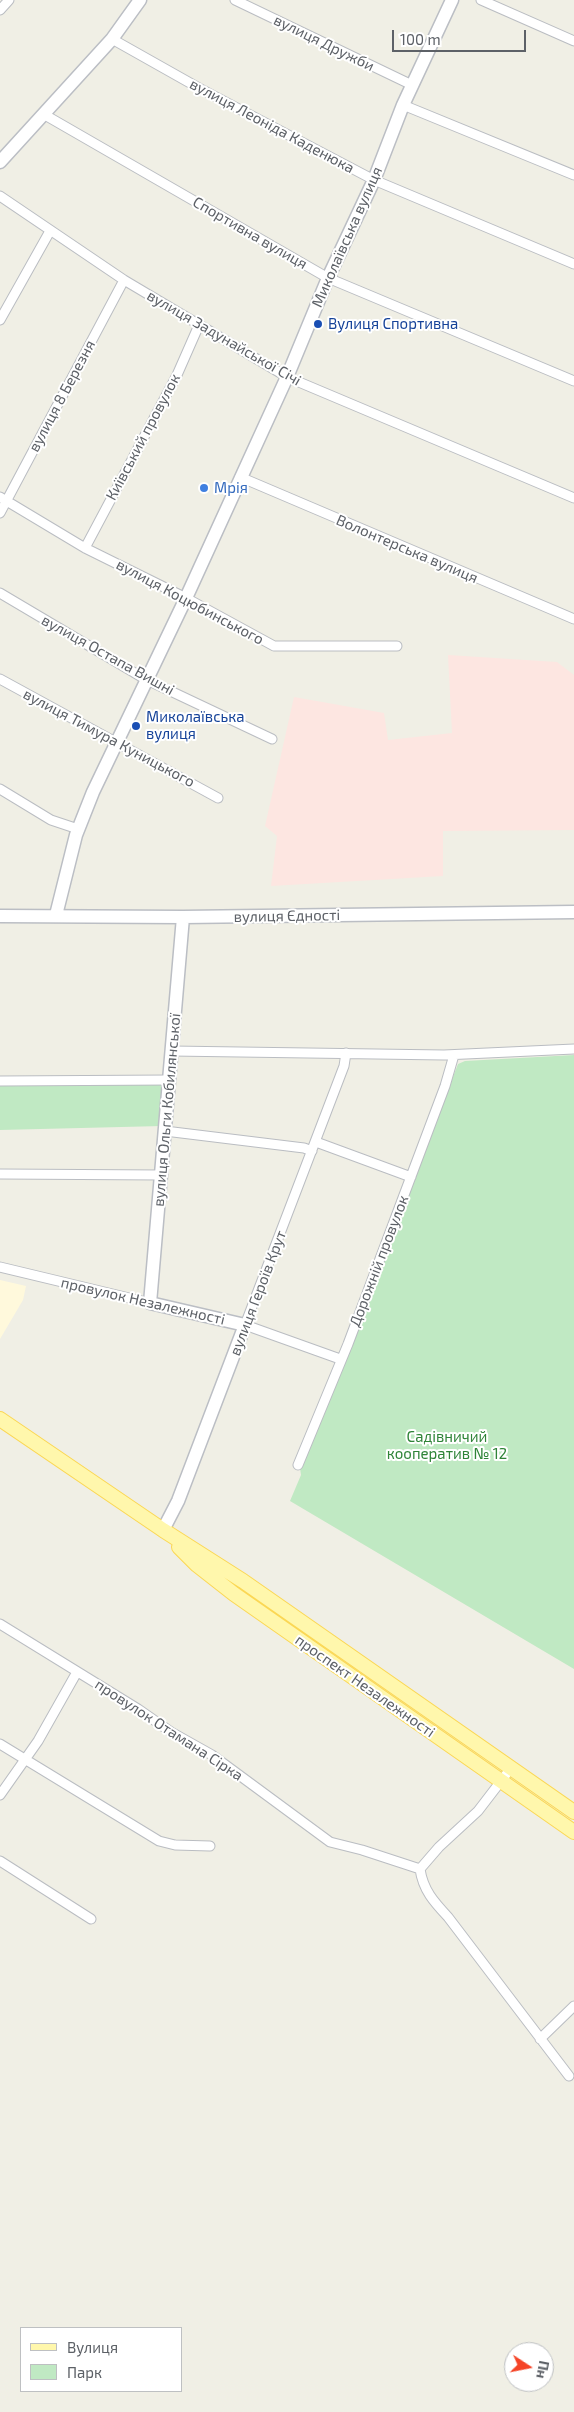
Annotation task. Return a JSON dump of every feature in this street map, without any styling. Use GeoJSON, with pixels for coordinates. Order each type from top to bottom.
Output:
{"type":"FeatureCollection","features":[{"type":"Feature","properties":{"kind":"main road","name":"проспект Незалежності"},"geometry":{"type":"LineString","coordinates":[[0,1419],[163,1530],[238,1578],[574,1812]]}},
{"type":"Feature","properties":{"kind":"main road","name":"проспект Незалежності"},"geometry":{"type":"LineString","coordinates":[[163,1530],[197,1564],[229,1591],[574,1832]]}},
{"type":"Feature","properties":{"kind":"main road"},"geometry":{"type":"LineString","coordinates":[[229,1591],[238,1578]]}},
{"type":"Feature","properties":{"kind":"street"},"geometry":{"type":"LineString","coordinates":[[0,10],[8,0]]}},
{"type":"Feature","properties":{"kind":"street"},"geometry":{"type":"LineString","coordinates":[[0,162],[112,39],[140,0]]}},
{"type":"Feature","properties":{"kind":"street","name":"вулиця Дружби"},"geometry":{"type":"LineString","coordinates":[[235,0],[412,85]]}},
{"type":"Feature","properties":{"kind":"street","name":"Миколаївська вулиця"},"geometry":{"type":"LineString","coordinates":[[56,916],[78,830],[116,742],[186,598],[287,377],[328,278],[374,180],[412,85],[452,0]]}},
{"type":"Feature","properties":{"kind":"street"},"geometry":{"type":"LineString","coordinates":[[481,0],[574,41]]}},
{"type":"Feature","properties":{"kind":"street","name":"вулиця Леоніда Каденюка"},"geometry":{"type":"LineString","coordinates":[[112,39],[199,88],[374,180],[574,264]]}},
{"type":"Feature","properties":{"kind":"street"},"geometry":{"type":"LineString","coordinates":[[404,105],[574,175]]}},
{"type":"Feature","properties":{"kind":"street","name":"Спортивна вулиця"},"geometry":{"type":"LineString","coordinates":[[44,115],[328,278],[574,381]]}},
{"type":"Feature","properties":{"kind":"street","name":"вулиця Задунайської Січі"},"geometry":{"type":"LineString","coordinates":[[0,196],[124,280],[287,377],[574,498]]}},
{"type":"Feature","properties":{"kind":"street"},"geometry":{"type":"LineString","coordinates":[[0,320],[50,231]]}},
{"type":"Feature","properties":{"kind":"street","name":"вулиця 8 Березня"},"geometry":{"type":"LineString","coordinates":[[0,513],[3,499],[124,280]]}},
{"type":"Feature","properties":{"kind":"street","name":"Київський провулок"},"geometry":{"type":"LineString","coordinates":[[85,548],[177,375],[200,325]]}},
{"type":"Feature","properties":{"kind":"street","name":"Волонтерська вулиця"},"geometry":{"type":"LineString","coordinates":[[240,477],[574,619]]}},
{"type":"Feature","properties":{"kind":"street","name":"вулиця Коцюбинського"},"geometry":{"type":"LineString","coordinates":[[3,499],[85,548],[186,598],[274,646],[398,646]]}},
{"type":"Feature","properties":{"kind":"street","name":"вулиця Остапа Вишні"},"geometry":{"type":"LineString","coordinates":[[0,593],[146,679],[272,739]]}},
{"type":"Feature","properties":{"kind":"street","name":"вулиця Тимура Куницького"},"geometry":{"type":"LineString","coordinates":[[0,679],[218,798]]}},
{"type":"Feature","properties":{"kind":"street"},"geometry":{"type":"LineString","coordinates":[[0,789],[51,820],[78,830]]}},
{"type":"Feature","properties":{"kind":"street","name":"вулиця Єдності"},"geometry":{"type":"LineString","coordinates":[[0,916],[184,917],[574,912]]}},
{"type":"Feature","properties":{"kind":"street","name":"вулиця Ольги Кобилянської"},"geometry":{"type":"LineString","coordinates":[[150,1303],[184,917]]}},
{"type":"Feature","properties":{"kind":"street"},"geometry":{"type":"LineString","coordinates":[[172,1051],[454,1055],[574,1049]]}},
{"type":"Feature","properties":{"kind":"street","name":"вулиця Героїв Крут"},"geometry":{"type":"LineString","coordinates":[[163,1530],[178,1501],[246,1325],[316,1142],[344,1066],[346,1054]]}},
{"type":"Feature","properties":{"kind":"street","name":"Дорожній провулок"},"geometry":{"type":"LineString","coordinates":[[298,1466],[334,1381],[340,1359],[348,1344],[446,1086],[454,1055]]}},
{"type":"Feature","properties":{"kind":"street"},"geometry":{"type":"LineString","coordinates":[[0,1081],[170,1080]]}},
{"type":"Feature","properties":{"kind":"street"},"geometry":{"type":"LineString","coordinates":[[165,1131],[304,1148],[312,1151]]}},
{"type":"Feature","properties":{"kind":"street"},"geometry":{"type":"LineString","coordinates":[[316,1142],[411,1177]]}},
{"type":"Feature","properties":{"kind":"street"},"geometry":{"type":"LineString","coordinates":[[0,1174],[161,1175]]}},
{"type":"Feature","properties":{"kind":"street","name":"провулок Незалежності"},"geometry":{"type":"LineString","coordinates":[[0,1267],[246,1325],[340,1359]]}},
{"type":"Feature","properties":{"kind":"street","name":"провулок Отамана Сірка"},"geometry":{"type":"LineString","coordinates":[[0,1624],[170,1732],[212,1755],[330,1842],[362,1850],[420,1869]]}},
{"type":"Feature","properties":{"kind":"street"},"geometry":{"type":"LineString","coordinates":[[0,1795],[47,1727],[77,1672]]}},
{"type":"Feature","properties":{"kind":"street"},"geometry":{"type":"LineString","coordinates":[[0,1744],[159,1841],[176,1845],[210,1846]]}},
{"type":"Feature","properties":{"kind":"street"},"geometry":{"type":"LineString","coordinates":[[511,1768],[478,1811],[439,1847],[420,1869],[422,1882],[430,1897],[448,1917],[569,2076]]}},
{"type":"Feature","properties":{"kind":"street"},"geometry":{"type":"LineString","coordinates":[[0,1861],[91,1919]]}},
{"type":"Feature","properties":{"kind":"street"},"geometry":{"type":"LineString","coordinates":[[540,2039],[574,2006]]}},
{"type":"Feature","properties":{"kind":"shaded area"},"geometry":{"type":"Polygon","coordinates":[[[448,655],[557,662],[574,675],[574,830],[443,831],[443,876],[271,886],[277,836],[265,826],[294,697],[384,713],[388,740],[452,733],[448,655]]]}},
{"type":"Feature","properties":{"kind":"shaded area"},"geometry":{"type":"Polygon","coordinates":[[[0,1280],[26,1286],[23,1300],[0,1339],[0,1280]]]}},
{"type":"Feature","properties":{"kind":"green space","name":"Садівничий кооператив № 12"},"geometry":{"type":"Polygon","coordinates":[[[574,1055],[574,1669],[290,1501],[301,1475],[300,1468],[458,1064],[465,1061],[574,1055]]]}},
{"type":"Feature","properties":{"kind":"green space"},"geometry":{"type":"Polygon","coordinates":[[[164,1081],[162,1126],[0,1130],[0,1083],[164,1081]]]}},
{"type":"Feature","properties":{"kind":"place","name":"Вулиця Спортивна"},"geometry":{"type":"Point","coordinates":[318,324]}},
{"type":"Feature","properties":{"kind":"place","name":"Мрія"},"geometry":{"type":"Point","coordinates":[204,488]}},
{"type":"Feature","properties":{"kind":"place","name":"Миколаївська вулиця"},"geometry":{"type":"Point","coordinates":[136,726]}}]}
